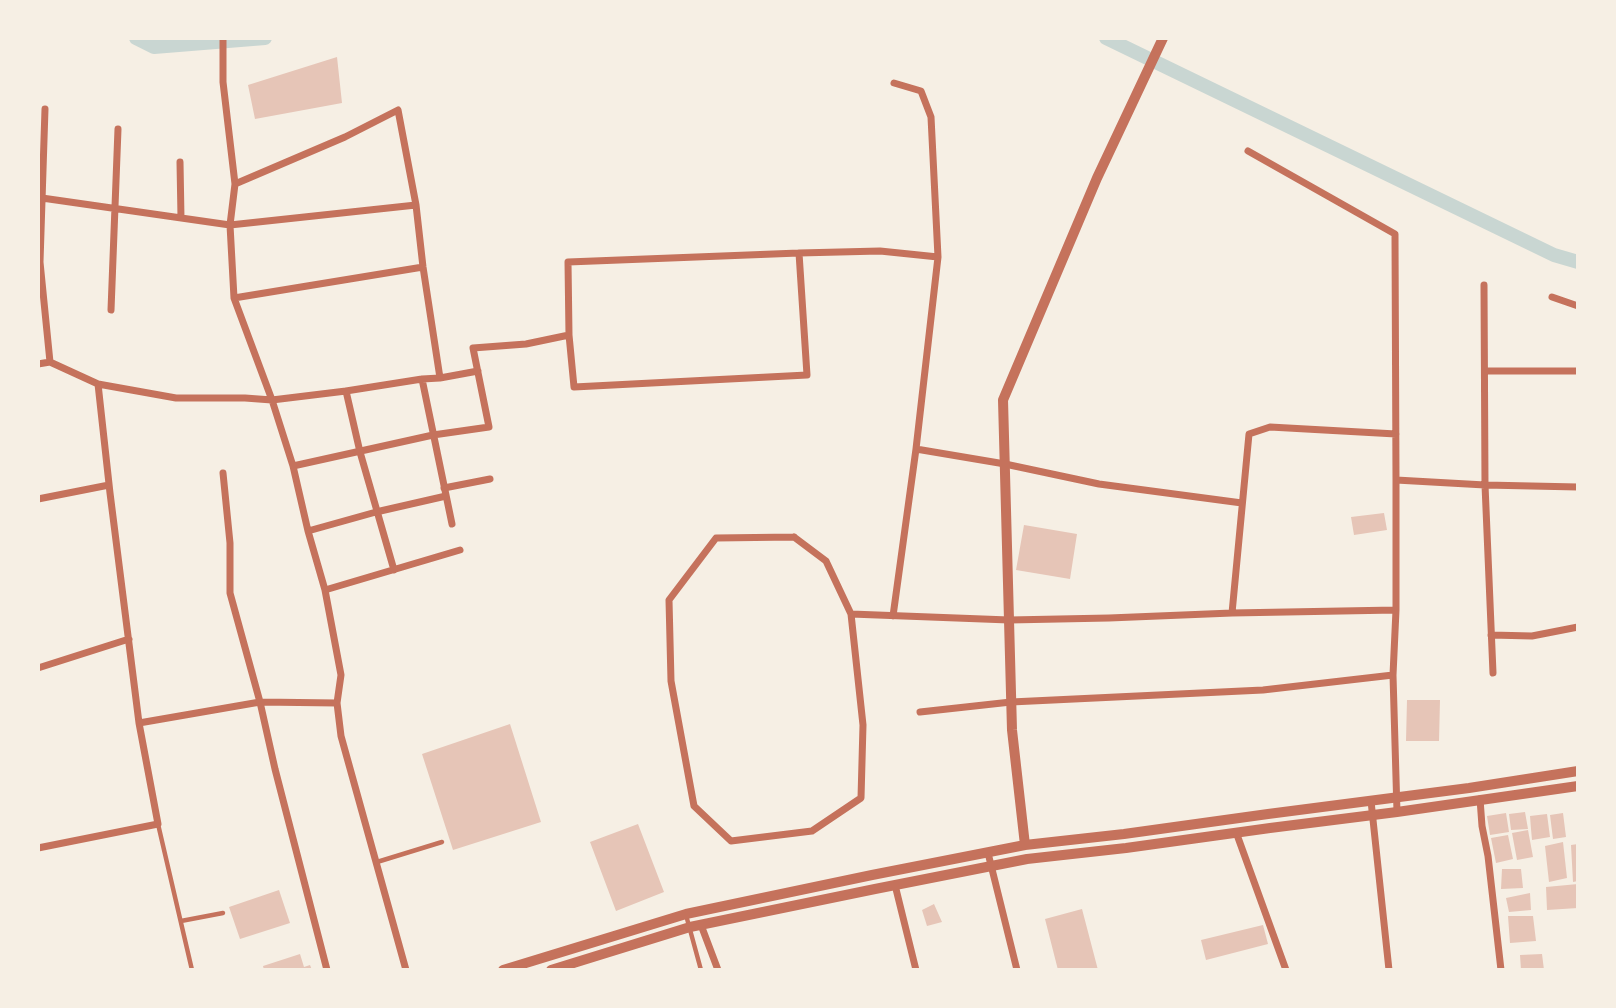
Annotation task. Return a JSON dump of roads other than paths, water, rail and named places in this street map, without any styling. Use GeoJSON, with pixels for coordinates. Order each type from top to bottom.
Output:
{"type":"FeatureCollection","features":[{"type":"Feature","properties":{"kind":"street"},"geometry":{"type":"LineString","coordinates":[[223,38],[223,82],[235,184],[230,225],[234,298],[293,466],[324,590],[341,675],[337,703],[341,737],[406,970]]}},
{"type":"Feature","properties":{"kind":"street"},"geometry":{"type":"LineString","coordinates":[[1025,845],[1012,730],[1003,400],[1097,178],[1163,38]]}},
{"type":"Feature","properties":{"kind":"street"},"geometry":{"type":"LineString","coordinates":[[893,616],[938,257],[931,117],[921,91],[894,83]]}},
{"type":"Feature","properties":{"kind":"street"},"geometry":{"type":"LineString","coordinates":[[45,109],[39,247],[50,362]]}},
{"type":"Feature","properties":{"kind":"street"},"geometry":{"type":"LineString","coordinates":[[235,184],[345,137],[398,110],[416,205],[440,378]]}},
{"type":"Feature","properties":{"kind":"street"},"geometry":{"type":"LineString","coordinates":[[111,310],[118,129]]}},
{"type":"Feature","properties":{"kind":"street"},"geometry":{"type":"LineString","coordinates":[[1248,151],[1395,234],[1396,610],[1393,675],[1397,812]]}},
{"type":"Feature","properties":{"kind":"street"},"geometry":{"type":"LineString","coordinates":[[180,162],[181,218]]}},
{"type":"Feature","properties":{"kind":"street"},"geometry":{"type":"LineString","coordinates":[[42,198],[230,225],[416,205]]}},
{"type":"Feature","properties":{"kind":"street"},"geometry":{"type":"LineString","coordinates":[[799,253],[807,375],[574,387],[569,335],[568,262],[799,253],[880,251],[938,257]]}},
{"type":"Feature","properties":{"kind":"street"},"geometry":{"type":"LineString","coordinates":[[234,298],[424,267]]}},
{"type":"Feature","properties":{"kind":"street"},"geometry":{"type":"LineString","coordinates":[[1484,285],[1485,485],[1493,673]]}},
{"type":"Feature","properties":{"kind":"street"},"geometry":{"type":"LineString","coordinates":[[1552,297],[1577,306]]}},
{"type":"Feature","properties":{"kind":"street"},"geometry":{"type":"LineString","coordinates":[[293,466],[433,435],[489,427],[473,348],[527,344],[569,335]]}},
{"type":"Feature","properties":{"kind":"street"},"geometry":{"type":"LineString","coordinates":[[38,364],[50,362],[98,384],[176,398],[272,400],[478,371]]}},
{"type":"Feature","properties":{"kind":"street"},"geometry":{"type":"LineString","coordinates":[[1485,371],[1577,371]]}},
{"type":"Feature","properties":{"kind":"street"},"geometry":{"type":"LineString","coordinates":[[422,379],[452,524]]}},
{"type":"Feature","properties":{"kind":"street"},"geometry":{"type":"LineString","coordinates":[[38,848],[158,824],[139,723],[98,384]]}},
{"type":"Feature","properties":{"kind":"street"},"geometry":{"type":"LineString","coordinates":[[346,391],[360,453],[394,570]]}},
{"type":"Feature","properties":{"kind":"street"},"geometry":{"type":"LineString","coordinates":[[1232,613],[1249,434],[1270,427],[1396,434]]}},
{"type":"Feature","properties":{"kind":"street"},"geometry":{"type":"LineString","coordinates":[[916,449],[1098,484],[1242,503]]}},
{"type":"Feature","properties":{"kind":"street"},"geometry":{"type":"LineString","coordinates":[[223,473],[230,543],[230,593],[327,970]]}},
{"type":"Feature","properties":{"kind":"street"},"geometry":{"type":"LineString","coordinates":[[308,531],[490,479]]}},
{"type":"Feature","properties":{"kind":"street"},"geometry":{"type":"LineString","coordinates":[[1396,480],[1577,487]]}},
{"type":"Feature","properties":{"kind":"street"},"geometry":{"type":"LineString","coordinates":[[38,499],[109,485]]}},
{"type":"Feature","properties":{"kind":"street"},"geometry":{"type":"LineString","coordinates":[[794,537],[826,561],[851,614],[863,725],[861,797],[812,831],[731,841],[694,806],[671,681],[669,600],[716,538],[794,537]]}},
{"type":"Feature","properties":{"kind":"street"},"geometry":{"type":"LineString","coordinates":[[324,590],[460,550]]}},
{"type":"Feature","properties":{"kind":"street"},"geometry":{"type":"LineString","coordinates":[[851,614],[1009,620],[1396,610]]}},
{"type":"Feature","properties":{"kind":"street"},"geometry":{"type":"LineString","coordinates":[[1491,635],[1532,636],[1577,627]]}},
{"type":"Feature","properties":{"kind":"street"},"geometry":{"type":"LineString","coordinates":[[38,668],[129,639]]}},
{"type":"Feature","properties":{"kind":"street"},"geometry":{"type":"LineString","coordinates":[[920,712],[1011,702],[1263,690],[1393,675]]}},
{"type":"Feature","properties":{"kind":"street"},"geometry":{"type":"LineString","coordinates":[[139,723],[260,702],[337,703]]}},
{"type":"Feature","properties":{"kind":"street"},"geometry":{"type":"LineString","coordinates":[[503,970],[686,914],[1025,845],[1396,798],[1577,771]]}},
{"type":"Feature","properties":{"kind":"street"},"geometry":{"type":"LineString","coordinates":[[551,970],[696,926],[1027,859],[1126,848],[1577,786]]}},
{"type":"Feature","properties":{"kind":"street"},"geometry":{"type":"LineString","coordinates":[[1480,799],[1501,970]]}},
{"type":"Feature","properties":{"kind":"street"},"geometry":{"type":"LineString","coordinates":[[1371,801],[1389,970]]}},
{"type":"Feature","properties":{"kind":"street"},"geometry":{"type":"LineString","coordinates":[[1236,832],[1286,970]]}},
{"type":"Feature","properties":{"kind":"street"},"geometry":{"type":"LineString","coordinates":[[988,853],[1017,970]]}},
{"type":"Feature","properties":{"kind":"street"},"geometry":{"type":"LineString","coordinates":[[895,885],[916,970]]}},
{"type":"Feature","properties":{"kind":"street"},"geometry":{"type":"LineString","coordinates":[[696,926],[718,970]]}},
{"type":"Feature","properties":{"kind":"lane"},"geometry":{"type":"LineString","coordinates":[[158,824],[192,970]]}},
{"type":"Feature","properties":{"kind":"lane"},"geometry":{"type":"LineString","coordinates":[[376,862],[442,842]]}},
{"type":"Feature","properties":{"kind":"lane"},"geometry":{"type":"LineString","coordinates":[[181,921],[223,913]]}},
{"type":"Feature","properties":{"kind":"lane"},"geometry":{"type":"LineString","coordinates":[[686,914],[696,926],[701,970]]}},
{"type":"Feature","properties":{"kind":"waterway"},"geometry":{"type":"LineString","coordinates":[[136,38],[154,47],[265,38]]}},
{"type":"Feature","properties":{"kind":"waterway"},"geometry":{"type":"LineString","coordinates":[[1106,38],[1554,255],[1578,262]]}}]}
